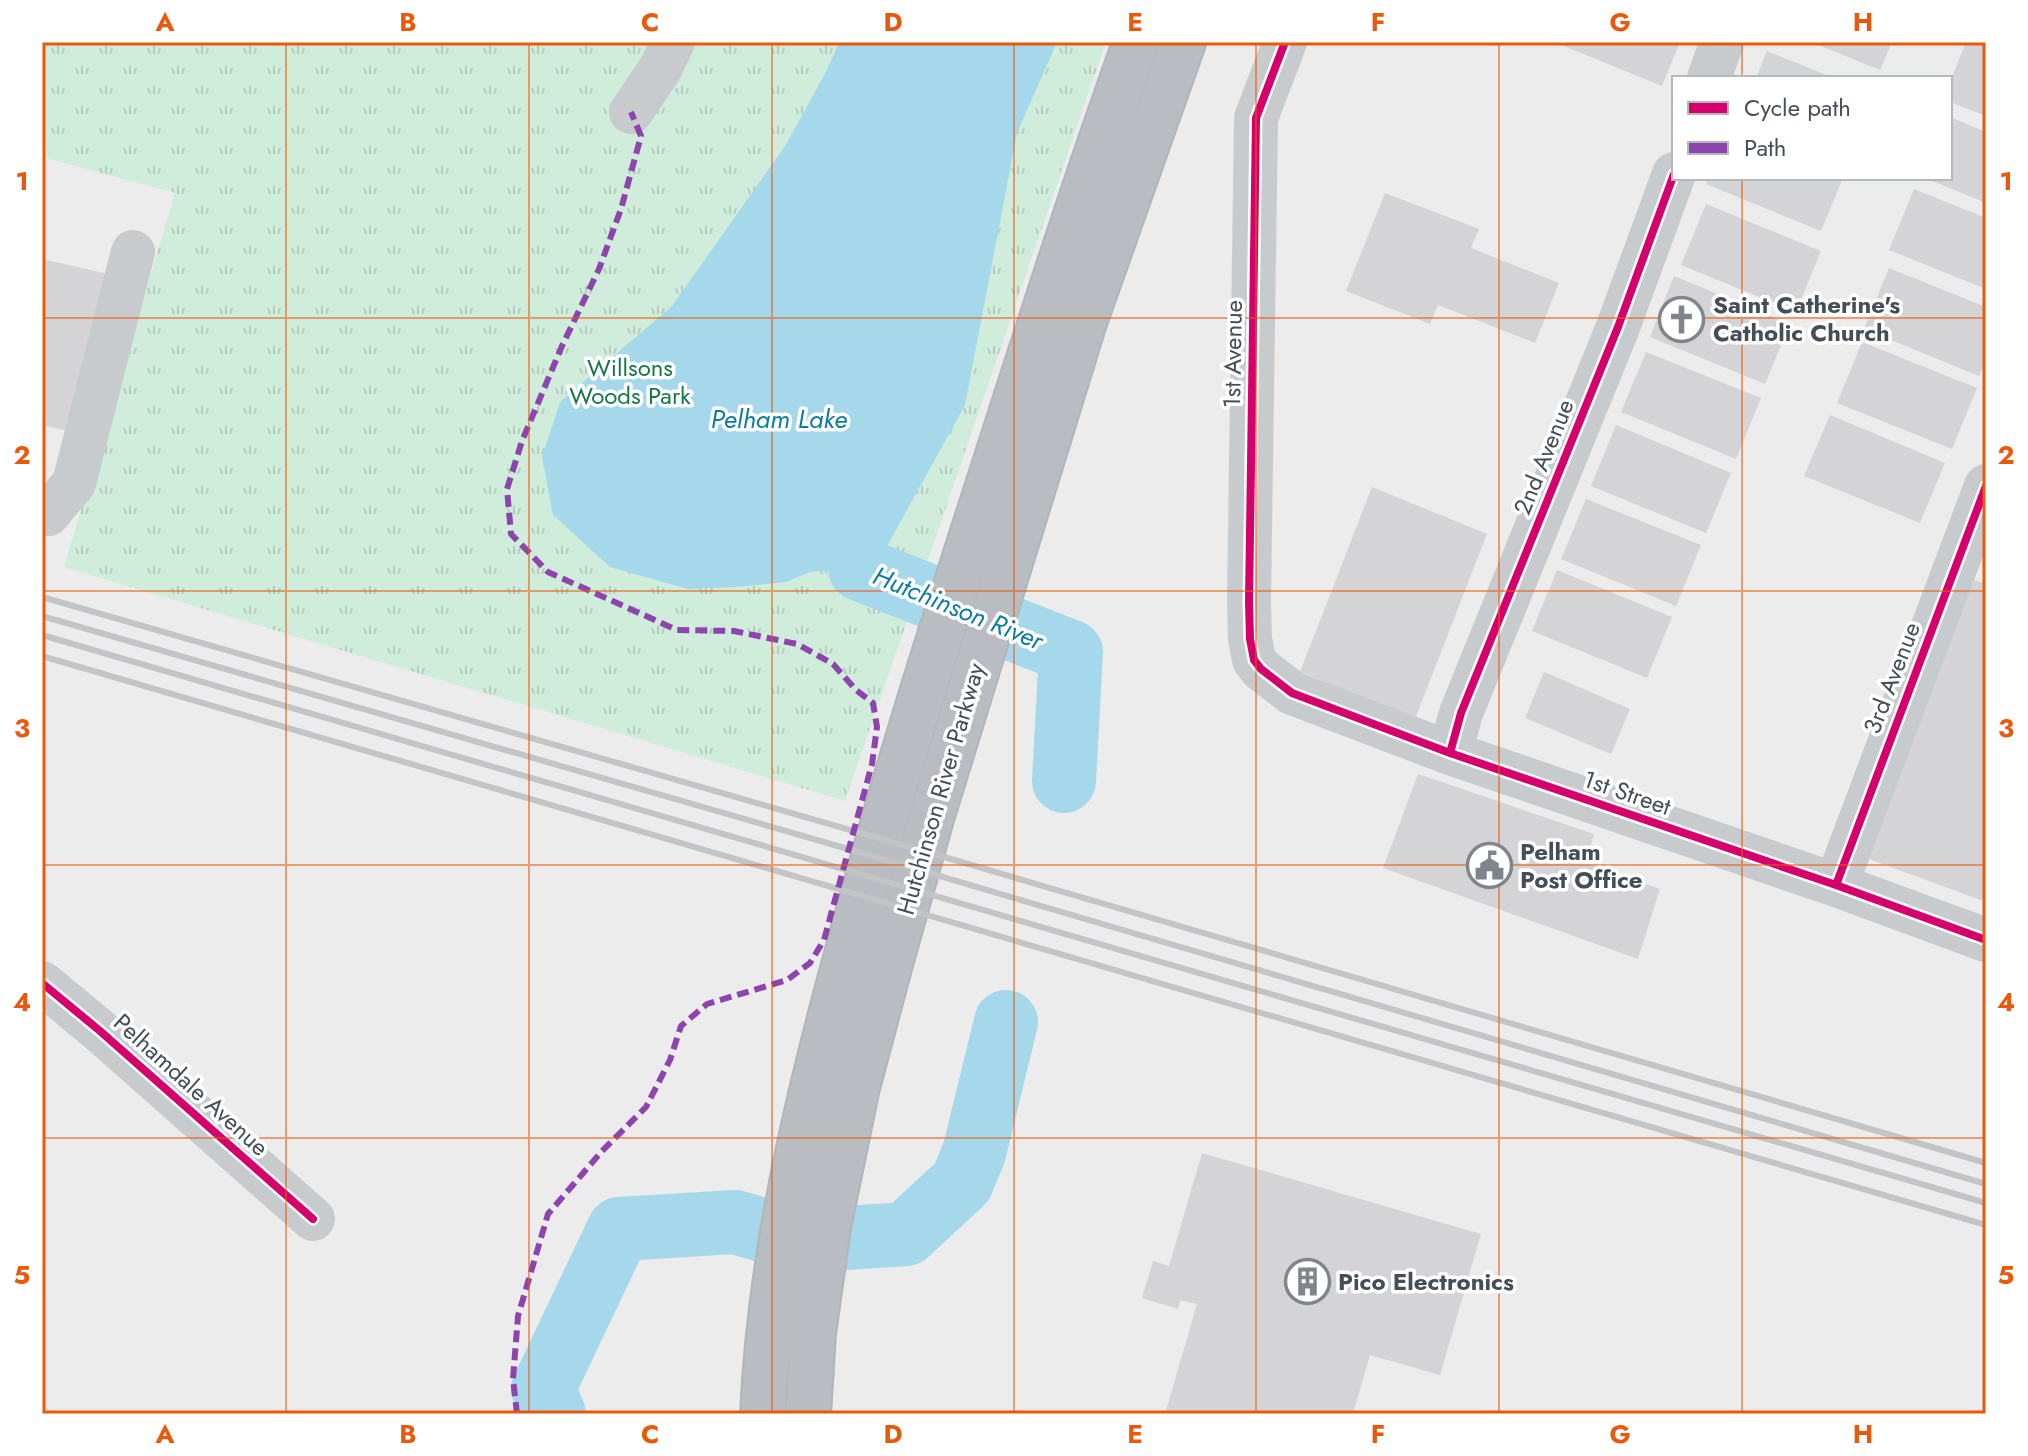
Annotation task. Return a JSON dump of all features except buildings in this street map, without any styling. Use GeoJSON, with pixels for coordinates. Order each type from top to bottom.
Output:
{"type":"FeatureCollection","features":[{"type":"Feature","properties":{"kind":"highway","name":"Hutchinson River Parkway"},"geometry":{"type":"LineString","coordinates":[[763,1414],[769,1320],[793,1169],[848,953],[933,655],[1055,275],[1136,42]]}},
{"type":"Feature","properties":{"kind":"highway","name":"Hutchinson River Parkway"},"geometry":{"type":"LineString","coordinates":[[808,1414],[813,1333],[836,1182],[857,1087],[892,956],[975,672],[1084,322],[1183,42]]}},
{"type":"Feature","properties":{"kind":"street"},"geometry":{"type":"LineString","coordinates":[[631,112],[660,69],[673,42]]}},
{"type":"Feature","properties":{"kind":"street","name":"1st Avenue"},"geometry":{"type":"LineString","coordinates":[[1261,669],[1254,660],[1250,639],[1249,602],[1256,118],[1285,42]]}},
{"type":"Feature","properties":{"kind":"street"},"geometry":{"type":"LineString","coordinates":[[1710,76],[1722,42]]}},
{"type":"Feature","properties":{"kind":"street","name":"2nd Avenue"},"geometry":{"type":"LineString","coordinates":[[1450,753],[1461,713],[1618,327],[1672,179]]}},
{"type":"Feature","properties":{"kind":"street"},"geometry":{"type":"LineString","coordinates":[[42,513],[48,514],[74,483],[133,252]]}},
{"type":"Feature","properties":{"kind":"street","name":"3rd Avenue"},"geometry":{"type":"LineString","coordinates":[[1836,885],[1986,486]]}},
{"type":"Feature","properties":{"kind":"street","name":"1st Street"},"geometry":{"type":"LineString","coordinates":[[1261,669],[1292,693],[1450,753],[1836,885],[1986,940]]}},
{"type":"Feature","properties":{"kind":"street","name":"Pelhamdale Avenue"},"geometry":{"type":"LineString","coordinates":[[42,983],[313,1219]]}},
{"type":"Feature","properties":{"kind":"green space","name":"Willsons Woods Park"},"geometry":{"type":"Polygon","coordinates":[[[42,42],[1106,42],[845,801],[64,567],[175,193],[42,157],[42,42]]]}},
{"type":"Feature","properties":{"kind":"water","name":"Pelham Lake"},"geometry":{"type":"Polygon","coordinates":[[[839,42],[1057,42],[1017,133],[965,405],[886,548],[860,569],[810,572],[786,582],[688,589],[610,567],[553,515],[542,457],[560,402],[672,306],[785,146],[839,42]]]}},
{"type":"Feature","properties":{"kind":"waterway","name":"Hutchinson River"},"geometry":{"type":"LineString","coordinates":[[860,569],[1071,652],[1064,781]]}},
{"type":"Feature","properties":{"kind":"waterway","name":"Hutchinson River"},"geometry":{"type":"LineString","coordinates":[[554,1414],[543,1389],[619,1229],[735,1222],[801,1241],[906,1234],[962,1182],[974,1153],[1006,1022]]}},
{"type":"Feature","properties":{"kind":"railway"},"geometry":{"type":"LineString","coordinates":[[42,597],[958,861],[1986,1163]]}},
{"type":"Feature","properties":{"kind":"railway"},"geometry":{"type":"LineString","coordinates":[[42,616],[1986,1184]]}},
{"type":"Feature","properties":{"kind":"railway"},"geometry":{"type":"LineString","coordinates":[[42,635],[1986,1203]]}},
{"type":"Feature","properties":{"kind":"railway"},"geometry":{"type":"LineString","coordinates":[[42,656],[1986,1225]]}},
{"type":"Feature","properties":{"kind":"marked path"},"geometry":{"type":"LineString","coordinates":[[517,1414],[513,1379],[518,1316],[548,1214],[602,1151],[646,1107],[670,1060],[681,1026],[707,1004],[787,980],[810,963],[824,940],[872,764],[877,727],[873,703],[856,690],[833,664],[797,644],[734,631],[677,630],[548,572],[511,534],[507,489],[522,441],[599,269],[621,209],[641,136],[631,112]]}},
{"type":"Feature","properties":{"kind":"cycle path"},"geometry":{"type":"LineString","coordinates":[[1285,42],[1256,118],[1249,602],[1250,639],[1254,660],[1261,669],[1292,693],[1450,753],[1836,885],[1986,940]]}},
{"type":"Feature","properties":{"kind":"cycle path"},"geometry":{"type":"LineString","coordinates":[[1450,753],[1461,713],[1618,327],[1672,179]]}},
{"type":"Feature","properties":{"kind":"cycle path"},"geometry":{"type":"LineString","coordinates":[[1836,885],[1986,486]]}},
{"type":"Feature","properties":{"kind":"cycle path"},"geometry":{"type":"LineString","coordinates":[[42,983],[313,1219]]}},
{"type":"Feature","properties":{"kind":"place","name":"Saint Catherine's Catholic Church"},"geometry":{"type":"Point","coordinates":[1682,319]}},
{"type":"Feature","properties":{"kind":"place","name":"Pelham Post Office"},"geometry":{"type":"Point","coordinates":[1489,866]}},
{"type":"Feature","properties":{"kind":"place","name":"Pico Electronics"},"geometry":{"type":"Point","coordinates":[1307,1282]}}]}
